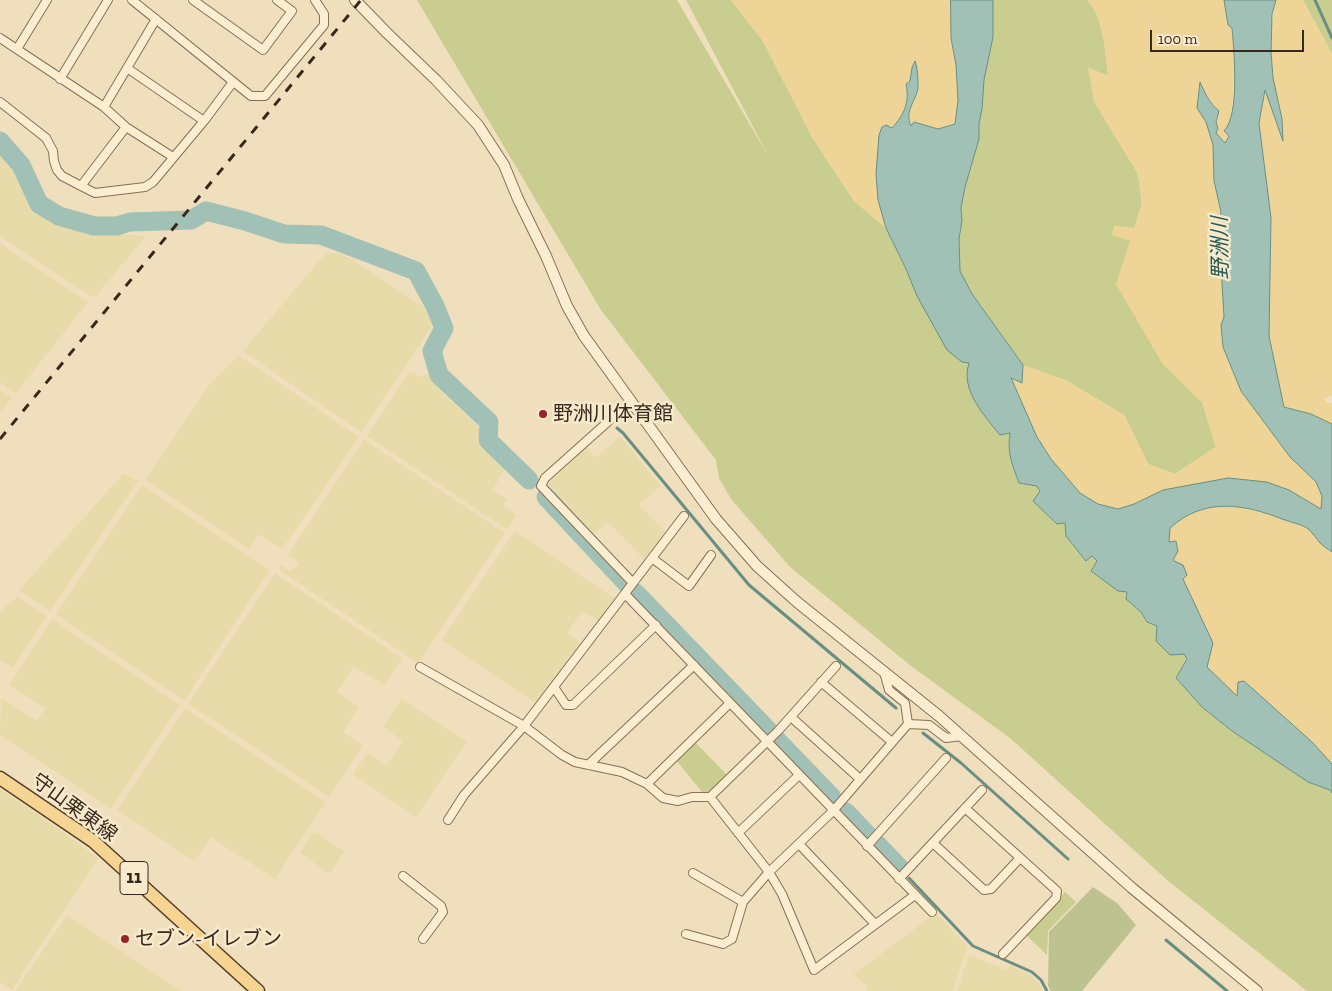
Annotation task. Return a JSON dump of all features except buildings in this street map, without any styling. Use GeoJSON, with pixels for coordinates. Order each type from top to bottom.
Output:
{"type":"FeatureCollection","features":[{"type":"Feature","properties":{"kind":"main road","name":"守山栗東線"},"geometry":{"type":"LineString","coordinates":[[0,778],[93,841],[258,991]]}},
{"type":"Feature","properties":{"kind":"street"},"geometry":{"type":"LineString","coordinates":[[17,49],[47,0]]}},
{"type":"Feature","properties":{"kind":"street"},"geometry":{"type":"LineString","coordinates":[[60,79],[108,0]]}},
{"type":"Feature","properties":{"kind":"street"},"geometry":{"type":"LineString","coordinates":[[132,0],[251,96],[265,96],[324,25],[324,14],[315,0]]}},
{"type":"Feature","properties":{"kind":"street"},"geometry":{"type":"LineString","coordinates":[[193,0],[263,50],[292,12],[277,0]]}},
{"type":"Feature","properties":{"kind":"street"},"geometry":{"type":"LineString","coordinates":[[355,0],[387,34],[436,80],[478,125],[504,165],[569,311],[584,336],[630,402],[716,518],[757,566],[797,602],[962,736],[1132,888],[1257,991]]}},
{"type":"Feature","properties":{"kind":"street"},"geometry":{"type":"LineString","coordinates":[[104,107],[156,19]]}},
{"type":"Feature","properties":{"kind":"street"},"geometry":{"type":"LineString","coordinates":[[0,38],[104,107],[126,127],[173,158]]}},
{"type":"Feature","properties":{"kind":"street"},"geometry":{"type":"LineString","coordinates":[[127,68],[204,121]]}},
{"type":"Feature","properties":{"kind":"street"},"geometry":{"type":"LineString","coordinates":[[0,102],[46,138],[53,152],[57,170],[62,176],[95,194],[145,187],[153,182],[204,121],[233,82]]}},
{"type":"Feature","properties":{"kind":"street"},"geometry":{"type":"LineString","coordinates":[[81,186],[126,127]]}},
{"type":"Feature","properties":{"kind":"street"},"geometry":{"type":"LineString","coordinates":[[630,402],[545,478],[541,486],[633,583]]}},
{"type":"Feature","properties":{"kind":"street"},"geometry":{"type":"LineString","coordinates":[[448,820],[464,795],[524,726],[684,516]]}},
{"type":"Feature","properties":{"kind":"street"},"geometry":{"type":"LineString","coordinates":[[652,558],[689,586],[711,555]]}},
{"type":"Feature","properties":{"kind":"street"},"geometry":{"type":"LineString","coordinates":[[625,594],[932,912]]}},
{"type":"Feature","properties":{"kind":"street"},"geometry":{"type":"LineString","coordinates":[[554,687],[566,705],[573,705],[656,625]]}},
{"type":"Feature","properties":{"kind":"street"},"geometry":{"type":"LineString","coordinates":[[588,766],[694,665]]}},
{"type":"Feature","properties":{"kind":"street"},"geometry":{"type":"LineString","coordinates":[[420,666],[524,726],[562,755],[575,762],[622,772],[647,784],[663,798],[678,801],[692,797],[710,796],[767,741],[836,666]]}},
{"type":"Feature","properties":{"kind":"street"},"geometry":{"type":"LineString","coordinates":[[884,672],[889,690],[905,703],[908,724]]}},
{"type":"Feature","properties":{"kind":"street"},"geometry":{"type":"LineString","coordinates":[[821,682],[892,742]]}},
{"type":"Feature","properties":{"kind":"street"},"geometry":{"type":"LineString","coordinates":[[647,784],[730,703]]}},
{"type":"Feature","properties":{"kind":"street"},"geometry":{"type":"LineString","coordinates":[[791,716],[860,780]]}},
{"type":"Feature","properties":{"kind":"street"},"geometry":{"type":"LineString","coordinates":[[686,934],[722,944],[732,939],[743,902],[769,872],[833,811],[908,724],[929,724],[946,738],[962,736]]}},
{"type":"Feature","properties":{"kind":"street"},"geometry":{"type":"LineString","coordinates":[[867,846],[946,758]]}},
{"type":"Feature","properties":{"kind":"street"},"geometry":{"type":"LineString","coordinates":[[738,833],[799,775]]}},
{"type":"Feature","properties":{"kind":"street"},"geometry":{"type":"LineString","coordinates":[[899,879],[982,790]]}},
{"type":"Feature","properties":{"kind":"street"},"geometry":{"type":"LineString","coordinates":[[710,796],[769,872],[782,894],[814,970],[914,895]]}},
{"type":"Feature","properties":{"kind":"street"},"geometry":{"type":"LineString","coordinates":[[965,808],[1057,891],[1056,898],[1003,954]]}},
{"type":"Feature","properties":{"kind":"street"},"geometry":{"type":"LineString","coordinates":[[933,843],[984,890],[990,889],[1020,858]]}},
{"type":"Feature","properties":{"kind":"street"},"geometry":{"type":"LineString","coordinates":[[799,844],[875,924]]}},
{"type":"Feature","properties":{"kind":"street"},"geometry":{"type":"LineString","coordinates":[[693,873],[743,902]]}},
{"type":"Feature","properties":{"kind":"street"},"geometry":{"type":"LineString","coordinates":[[403,876],[441,906],[443,912],[422,939]]}},
{"type":"Feature","properties":{"kind":"shaded area"},"geometry":{"type":"Polygon","coordinates":[[[0,148],[22,180],[39,211],[49,217],[85,227],[106,230],[105,233],[146,236],[94,298],[0,237],[0,148]]]}},
{"type":"Feature","properties":{"kind":"shaded area"},"geometry":{"type":"Polygon","coordinates":[[[0,243],[88,302],[16,393],[0,382],[0,243]]]}},
{"type":"Feature","properties":{"kind":"shaded area"},"geometry":{"type":"Polygon","coordinates":[[[326,253],[338,253],[352,259],[426,309],[434,323],[361,432],[243,351],[326,253]]]}},
{"type":"Feature","properties":{"kind":"shaded area"},"geometry":{"type":"Polygon","coordinates":[[[239,356],[359,437],[282,549],[258,534],[249,549],[147,481],[147,477],[213,380],[239,356]]]}},
{"type":"Feature","properties":{"kind":"shaded area"},"geometry":{"type":"Polygon","coordinates":[[[410,371],[421,377],[430,373],[440,390],[479,427],[480,434],[477,440],[487,447],[506,468],[492,490],[507,499],[503,506],[517,515],[507,530],[367,436],[410,371]]]}},
{"type":"Feature","properties":{"kind":"shaded area"},"geometry":{"type":"Polygon","coordinates":[[[0,390],[12,398],[0,412],[0,390]]]}},
{"type":"Feature","properties":{"kind":"shaded area"},"geometry":{"type":"Polygon","coordinates":[[[620,436],[661,486],[639,504],[665,532],[644,559],[608,522],[592,536],[548,490],[548,484],[586,447],[596,458],[620,436]]]}},
{"type":"Feature","properties":{"kind":"shaded area"},"geometry":{"type":"Polygon","coordinates":[[[364,440],[505,533],[418,663],[279,570],[281,565],[290,571],[299,563],[288,555],[364,440]]]}},
{"type":"Feature","properties":{"kind":"shaded area"},"geometry":{"type":"Polygon","coordinates":[[[124,473],[138,481],[50,611],[19,590],[124,473]]]}},
{"type":"Feature","properties":{"kind":"shaded area"},"geometry":{"type":"Polygon","coordinates":[[[142,485],[270,570],[184,701],[56,614],[142,485]]]}},
{"type":"Feature","properties":{"kind":"shaded area"},"geometry":{"type":"Polygon","coordinates":[[[515,531],[614,598],[598,621],[582,611],[567,633],[581,643],[536,703],[442,640],[515,531]]]}},
{"type":"Feature","properties":{"kind":"shaded area"},"geometry":{"type":"Polygon","coordinates":[[[275,573],[402,658],[384,685],[354,666],[337,692],[359,707],[343,732],[363,746],[329,797],[188,704],[275,573]]]}},
{"type":"Feature","properties":{"kind":"shaded area"},"geometry":{"type":"Polygon","coordinates":[[[18,597],[47,616],[13,668],[0,660],[0,611],[18,597]]]}},
{"type":"Feature","properties":{"kind":"shaded area"},"geometry":{"type":"Polygon","coordinates":[[[52,619],[180,705],[111,809],[0,735],[1,698],[37,721],[45,708],[9,685],[52,619]]]}},
{"type":"Feature","properties":{"kind":"shaded area"},"geometry":{"type":"Polygon","coordinates":[[[402,699],[467,742],[416,817],[353,774],[367,753],[386,766],[403,741],[383,727],[402,699]]]}},
{"type":"Feature","properties":{"kind":"shaded area"},"geometry":{"type":"Polygon","coordinates":[[[185,708],[326,802],[275,879],[211,837],[194,861],[117,810],[185,708]]]}},
{"type":"Feature","properties":{"kind":"shaded area"},"geometry":{"type":"Polygon","coordinates":[[[0,789],[98,858],[12,990],[0,982],[0,789]]]}},
{"type":"Feature","properties":{"kind":"shaded area"},"geometry":{"type":"Polygon","coordinates":[[[314,831],[344,851],[330,874],[300,853],[314,831]]]}},
{"type":"Feature","properties":{"kind":"shaded area"},"geometry":{"type":"Polygon","coordinates":[[[936,913],[967,946],[953,991],[866,991],[868,988],[854,974],[936,913]]]}},
{"type":"Feature","properties":{"kind":"shaded area"},"geometry":{"type":"Polygon","coordinates":[[[67,915],[181,991],[15,991],[67,915]]]}},
{"type":"Feature","properties":{"kind":"shaded area"},"geometry":{"type":"Polygon","coordinates":[[[969,955],[1007,970],[1011,965],[1032,976],[1040,984],[1043,991],[957,991],[969,955]]]}},
{"type":"Feature","properties":{"kind":"green space"},"geometry":{"type":"Polygon","coordinates":[[[417,0],[677,0],[769,157],[686,0],[731,0],[763,41],[812,137],[854,201],[886,228],[917,296],[969,363],[967,376],[1010,432],[1012,464],[1019,483],[1037,486],[1040,491],[1033,501],[1065,523],[1066,536],[1086,561],[1092,556],[1097,561],[1091,570],[1127,592],[1126,599],[1141,612],[1147,622],[1157,626],[1184,654],[1187,659],[1176,678],[1202,707],[1232,731],[1308,781],[1330,790],[1332,793],[1332,991],[1307,991],[1167,880],[1010,738],[911,666],[790,567],[731,499],[719,478],[716,460],[601,310],[417,0]]]}},
{"type":"Feature","properties":{"kind":"green space"},"geometry":{"type":"Polygon","coordinates":[[[993,0],[1087,0],[1097,16],[1103,36],[1109,76],[1088,68],[1117,139],[1138,174],[1142,204],[1134,228],[1114,226],[1130,241],[1162,363],[1202,402],[1216,447],[1175,474],[1148,464],[1124,415],[1067,381],[1023,365],[972,294],[960,271],[959,239],[962,220],[961,208],[979,139],[984,80],[993,37],[993,0]]]}},
{"type":"Feature","properties":{"kind":"green space"},"geometry":{"type":"Polygon","coordinates":[[[1303,0],[1332,0],[1332,54],[1303,0]]]}},
{"type":"Feature","properties":{"kind":"green space"},"geometry":{"type":"Polygon","coordinates":[[[695,742],[728,776],[708,793],[702,792],[676,760],[695,742]]]}},
{"type":"Feature","properties":{"kind":"green space"},"geometry":{"type":"Polygon","coordinates":[[[1093,887],[1117,903],[1136,925],[1082,991],[1051,991],[1048,986],[1049,932],[1093,887]]]}},
{"type":"Feature","properties":{"kind":"green space"},"geometry":{"type":"Polygon","coordinates":[[[1065,892],[1076,902],[1048,931],[1047,955],[1025,934],[1065,892]]]}},
{"type":"Feature","properties":{"kind":"sand"},"geometry":{"type":"Polygon","coordinates":[[[731,0],[951,0],[951,38],[956,65],[958,100],[955,124],[938,129],[914,122],[911,126],[909,113],[918,85],[917,66],[912,68],[910,81],[906,84],[906,103],[902,117],[891,128],[878,200],[886,228],[854,201],[812,137],[763,41],[731,0]]]}},
{"type":"Feature","properties":{"kind":"sand"},"geometry":{"type":"Polygon","coordinates":[[[1087,0],[1224,0],[1228,25],[1232,27],[1234,62],[1232,109],[1225,143],[1216,133],[1219,111],[1210,102],[1200,82],[1197,108],[1206,122],[1213,145],[1214,181],[1221,212],[1219,221],[1222,252],[1224,317],[1221,325],[1223,347],[1241,391],[1290,457],[1316,482],[1322,496],[1322,509],[1307,501],[1163,490],[1134,504],[1117,509],[1098,504],[1080,493],[1051,459],[1037,437],[1011,377],[1022,382],[1023,365],[1067,381],[1124,415],[1148,464],[1175,474],[1216,447],[1202,402],[1162,363],[1116,284],[1130,241],[1112,235],[1114,226],[1134,228],[1142,204],[1138,174],[1094,102],[1088,68],[1108,76],[1101,26],[1093,7],[1087,0]]]}},
{"type":"Feature","properties":{"kind":"sand"},"geometry":{"type":"Polygon","coordinates":[[[1276,0],[1303,0],[1332,54],[1332,396],[1324,398],[1326,403],[1332,403],[1332,424],[1311,414],[1284,407],[1269,336],[1271,218],[1259,123],[1265,89],[1283,139],[1271,58],[1271,38],[1276,0]]]}},
{"type":"Feature","properties":{"kind":"sand"},"geometry":{"type":"Polygon","coordinates":[[[1223,506],[1245,507],[1308,529],[1332,552],[1332,764],[1312,742],[1287,721],[1237,697],[1207,667],[1191,596],[1174,561],[1176,541],[1169,542],[1170,528],[1194,512],[1223,506]]]}},
{"type":"Feature","properties":{"kind":"water"},"geometry":{"type":"Polygon","coordinates":[[[951,0],[993,0],[993,37],[984,80],[979,139],[961,208],[962,220],[959,239],[960,271],[972,294],[1023,365],[1022,383],[1011,378],[1037,437],[1051,459],[1080,493],[1098,504],[1118,509],[1134,504],[1163,490],[1228,478],[1267,482],[1289,490],[1321,509],[1322,496],[1316,482],[1290,457],[1241,391],[1223,347],[1221,325],[1224,317],[1222,252],[1219,221],[1221,212],[1214,181],[1213,145],[1206,122],[1197,108],[1200,82],[1210,101],[1219,111],[1216,133],[1225,143],[1229,136],[1224,131],[1229,123],[1232,111],[1235,82],[1232,28],[1228,25],[1224,0],[1276,0],[1272,14],[1271,52],[1273,78],[1282,119],[1283,141],[1265,90],[1259,123],[1271,218],[1269,336],[1284,407],[1311,414],[1332,424],[1332,552],[1321,544],[1307,528],[1252,509],[1223,506],[1209,508],[1183,518],[1170,528],[1169,542],[1176,541],[1178,551],[1174,561],[1183,565],[1187,575],[1183,579],[1213,643],[1207,667],[1237,696],[1238,682],[1244,681],[1312,742],[1332,764],[1332,793],[1330,790],[1308,782],[1232,731],[1202,707],[1176,678],[1187,659],[1184,654],[1170,655],[1156,641],[1157,626],[1147,622],[1141,612],[1126,599],[1127,592],[1118,591],[1091,571],[1097,561],[1092,556],[1086,561],[1066,536],[1065,523],[1057,524],[1033,501],[1040,491],[1037,486],[1019,483],[1010,453],[1010,433],[1000,435],[989,422],[970,391],[967,374],[969,363],[962,362],[947,350],[917,296],[886,228],[878,200],[876,174],[879,135],[882,127],[886,125],[892,128],[903,113],[907,97],[906,84],[910,81],[915,61],[918,88],[909,116],[911,126],[914,122],[938,129],[955,124],[958,100],[956,65],[951,38],[951,0]]]}},
{"type":"Feature","properties":{"kind":"waterway"},"geometry":{"type":"LineString","coordinates":[[1315,0],[1332,38]]}},
{"type":"Feature","properties":{"kind":"waterway"},"geometry":{"type":"LineString","coordinates":[[0,141],[21,165],[39,204],[59,216],[94,226],[117,226],[130,222],[191,220],[206,211],[284,234],[321,235],[416,271],[435,306],[444,328],[432,351],[439,375],[489,422],[488,440],[529,480]]}},
{"type":"Feature","properties":{"kind":"waterway"},"geometry":{"type":"LineString","coordinates":[[617,428],[749,585],[896,708]]}},
{"type":"Feature","properties":{"kind":"waterway"},"geometry":{"type":"LineString","coordinates":[[546,497],[627,584]]}},
{"type":"Feature","properties":{"kind":"waterway"},"geometry":{"type":"LineString","coordinates":[[636,593],[770,732]]}},
{"type":"Feature","properties":{"kind":"waterway"},"geometry":{"type":"LineString","coordinates":[[923,733],[961,763],[1068,859]]}},
{"type":"Feature","properties":{"kind":"waterway"},"geometry":{"type":"LineString","coordinates":[[777,740],[832,797]]}},
{"type":"Feature","properties":{"kind":"waterway"},"geometry":{"type":"LineString","coordinates":[[846,812],[869,836]]}},
{"type":"Feature","properties":{"kind":"waterway"},"geometry":{"type":"LineString","coordinates":[[877,844],[901,869]]}},
{"type":"Feature","properties":{"kind":"waterway"},"geometry":{"type":"LineString","coordinates":[[909,878],[973,946],[1032,972],[1041,980],[1047,991]]}},
{"type":"Feature","properties":{"kind":"waterway"},"geometry":{"type":"LineString","coordinates":[[1166,940],[1227,991]]}},
{"type":"Feature","properties":{"kind":"railway"},"geometry":{"type":"LineString","coordinates":[[0,439],[361,0]]}},
{"type":"Feature","properties":{"kind":"place","name":"野洲川体育館"},"geometry":{"type":"Point","coordinates":[543,414]}},
{"type":"Feature","properties":{"kind":"place","name":"セブン-イレブン"},"geometry":{"type":"Point","coordinates":[125,939]}},
{"type":"Feature","properties":{"kind":"water label","name":"野洲川"},"geometry":{"type":"Point","coordinates":[1221,248]}}]}
